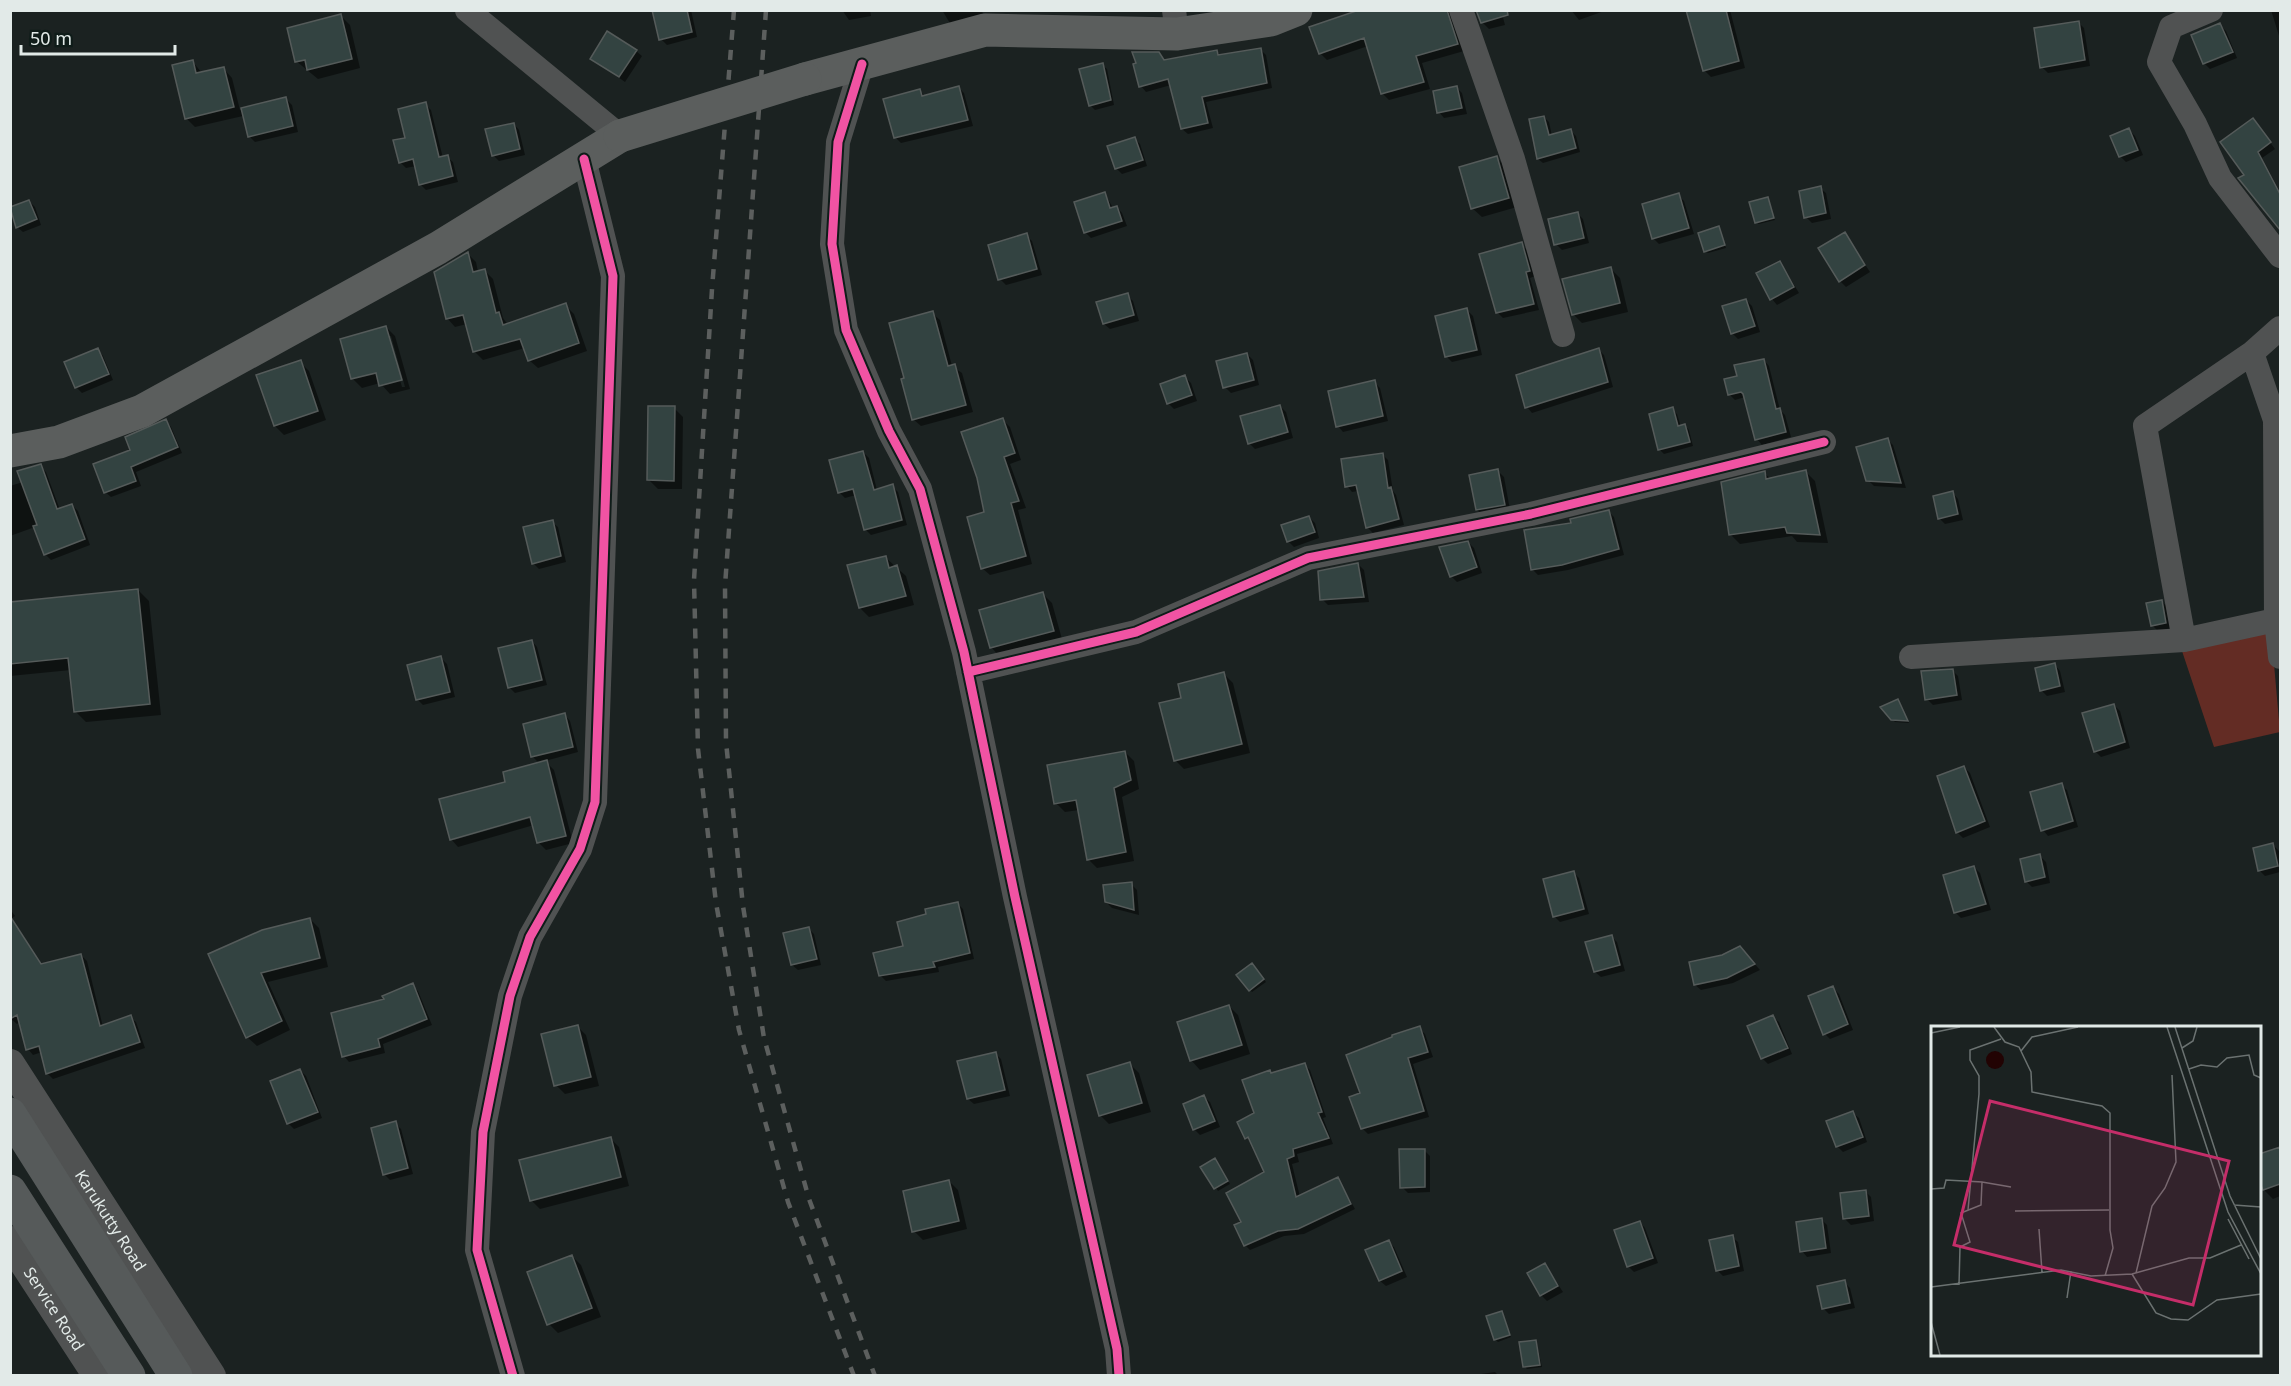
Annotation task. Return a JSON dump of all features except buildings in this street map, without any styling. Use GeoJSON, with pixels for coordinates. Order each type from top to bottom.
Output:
{"type":"FeatureCollection","features":[{"type":"Feature","properties":{"kind":"highway"},"geometry":{"type":"LineString","coordinates":[[10,1114],[176,1376]]}},
{"type":"Feature","properties":{"kind":"highway"},"geometry":{"type":"LineString","coordinates":[[10,1191],[129,1376]]}},
{"type":"Feature","properties":{"kind":"main road"},"geometry":{"type":"LineString","coordinates":[[10,452],[59,442],[142,411],[438,248],[620,136],[805,79],[985,30],[1271,20],[1296,10]]}},
{"type":"Feature","properties":{"kind":"street"},"geometry":{"type":"LineString","coordinates":[[467,10],[620,136]]}},
{"type":"Feature","properties":{"kind":"street"},"geometry":{"type":"LineString","coordinates":[[1461,10],[1513,159],[1563,335]]}},
{"type":"Feature","properties":{"kind":"street"},"geometry":{"type":"LineString","coordinates":[[2211,10],[2171,27],[2159,62],[2195,124],[2220,178],[2280,256]]}},
{"type":"Feature","properties":{"kind":"street"},"geometry":{"type":"LineString","coordinates":[[862,64],[838,142],[832,244],[846,330],[889,431],[920,489],[968,672],[1015,897],[1117,1349],[1119,1376]]}},
{"type":"Feature","properties":{"kind":"street"},"geometry":{"type":"LineString","coordinates":[[513,1376],[477,1251],[483,1132],[510,996],[530,937],[580,849],[595,802],[613,276],[584,159]]}},
{"type":"Feature","properties":{"kind":"street"},"geometry":{"type":"LineString","coordinates":[[2184,640],[2145,426],[2252,353],[2280,328]]}},
{"type":"Feature","properties":{"kind":"street"},"geometry":{"type":"LineString","coordinates":[[2252,353],[2275,420],[2280,657]]}},
{"type":"Feature","properties":{"kind":"street"},"geometry":{"type":"LineString","coordinates":[[968,672],[1136,632],[1308,558],[1531,514],[1824,442]]}},
{"type":"Feature","properties":{"kind":"street"},"geometry":{"type":"LineString","coordinates":[[1911,657],[2184,640],[2278,619]]}},
{"type":"Feature","properties":{"kind":"street","name":"Karukutty Road"},"geometry":{"type":"LineString","coordinates":[[10,1064],[211,1376]]}},
{"type":"Feature","properties":{"kind":"street","name":"Service Road"},"geometry":{"type":"LineString","coordinates":[[10,1241],[98,1376]]}},
{"type":"Feature","properties":{"kind":"shaded area"},"geometry":{"type":"Polygon","coordinates":[[[2271,630],[2280,732],[2214,747],[2182,651],[2271,630]]]}},
{"type":"Feature","properties":{"kind":"railway"},"geometry":{"type":"LineString","coordinates":[[734,10],[712,289],[694,580],[698,749],[716,903],[739,1030],[788,1202],[854,1376]]}},
{"type":"Feature","properties":{"kind":"railway"},"geometry":{"type":"LineString","coordinates":[[766,10],[725,586],[726,742],[743,906],[764,1038],[809,1199],[875,1376]]}},
{"type":"Feature","properties":{"kind":"cycle path"},"geometry":{"type":"LineString","coordinates":[[862,64],[838,142],[832,244],[846,330],[889,431],[920,489],[964,652],[1015,897],[1117,1349],[1119,1376]]}},
{"type":"Feature","properties":{"kind":"cycle path"},"geometry":{"type":"LineString","coordinates":[[513,1376],[477,1250],[483,1132],[510,996],[530,937],[580,849],[595,802],[613,276],[584,159]]}},
{"type":"Feature","properties":{"kind":"cycle path"},"geometry":{"type":"LineString","coordinates":[[968,672],[1136,632],[1308,558],[1531,514],[1824,442]]}}]}
